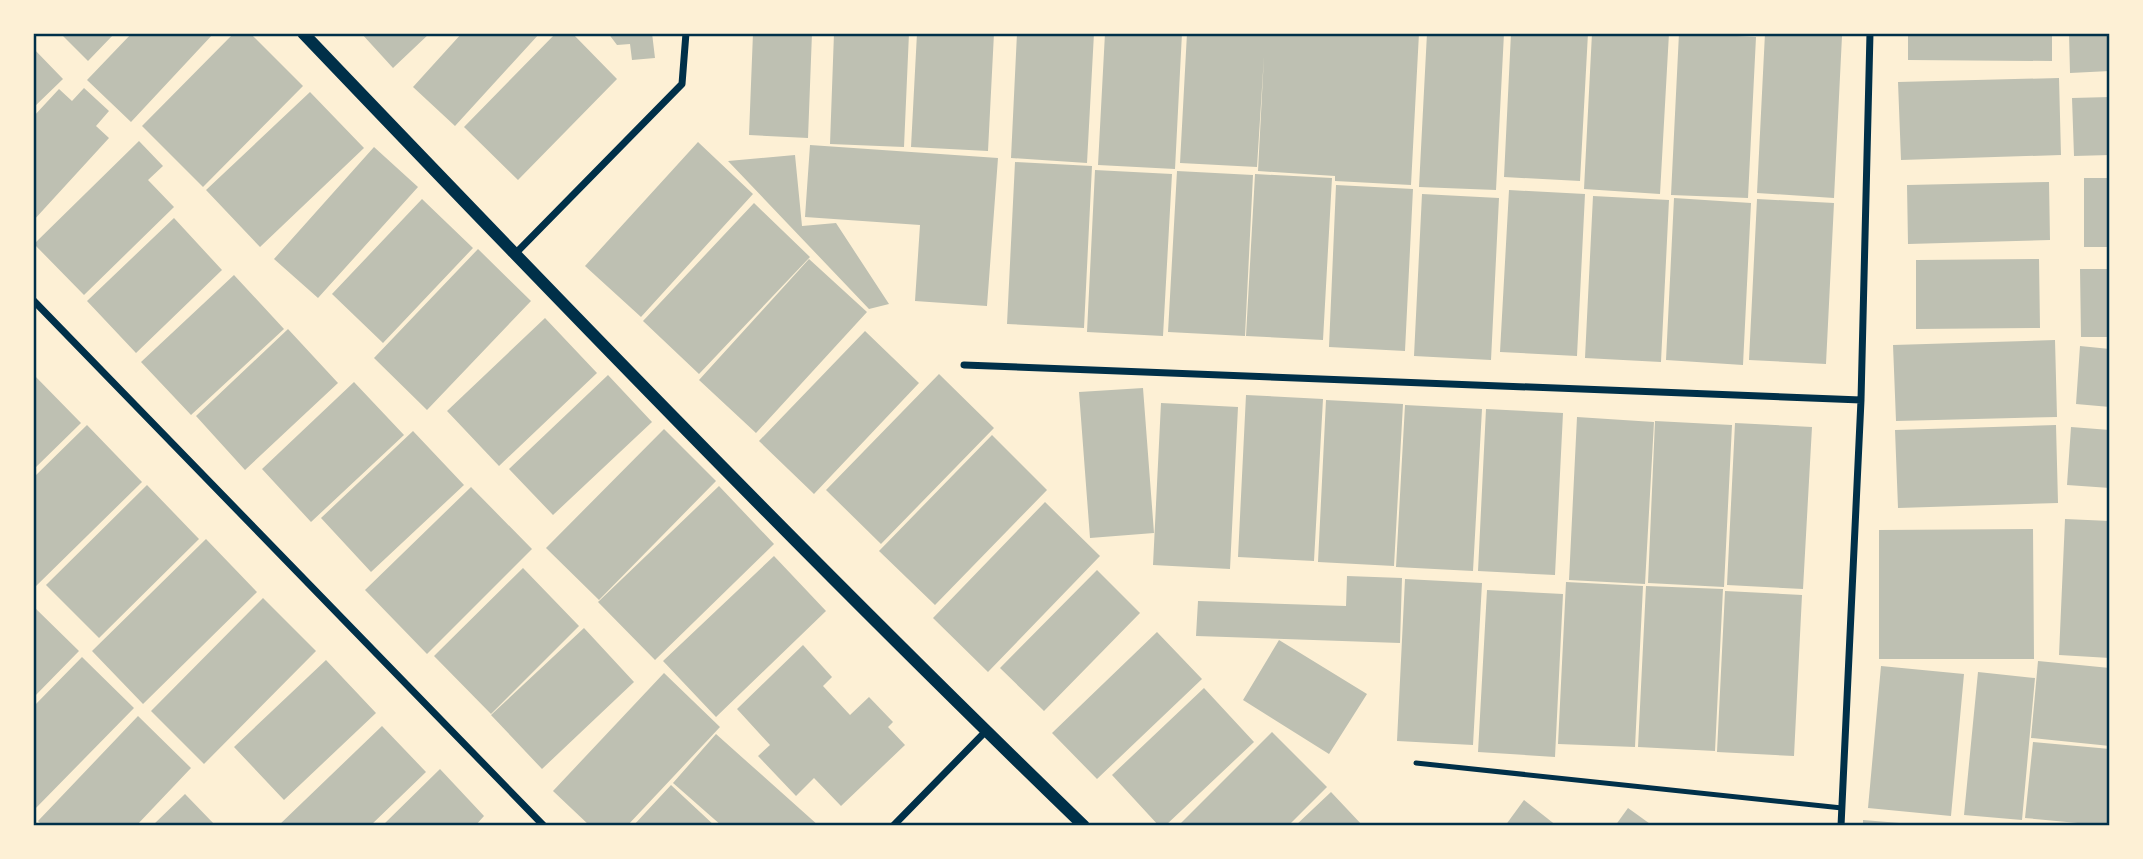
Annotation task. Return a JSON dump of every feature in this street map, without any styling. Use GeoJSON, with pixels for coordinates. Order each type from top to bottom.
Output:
{"type":"FeatureCollection","features":[{"type":"Feature","properties":{"kind":"street"},"geometry":{"type":"LineString","coordinates":[[303,33],[514,254],[986,731],[1084,826]]}},
{"type":"Feature","properties":{"kind":"street"},"geometry":{"type":"LineString","coordinates":[[514,254],[682,85],[686,33]]}},
{"type":"Feature","properties":{"kind":"street"},"geometry":{"type":"LineString","coordinates":[[1841,826],[1861,400],[1870,33]]}},
{"type":"Feature","properties":{"kind":"street"},"geometry":{"type":"LineString","coordinates":[[33,300],[544,826]]}},
{"type":"Feature","properties":{"kind":"street"},"geometry":{"type":"LineString","coordinates":[[964,365],[1861,400]]}},
{"type":"Feature","properties":{"kind":"street"},"geometry":{"type":"LineString","coordinates":[[893,826],[986,731]]}},
{"type":"Feature","properties":{"kind":"lane"},"geometry":{"type":"LineString","coordinates":[[1416,763],[1842,807]]}},
{"type":"Feature","properties":{"kind":"building"},"geometry":{"type":"Polygon","coordinates":[[[60,33],[115,33],[88,61],[60,33]]]}},
{"type":"Feature","properties":{"kind":"building"},"geometry":{"type":"Polygon","coordinates":[[[132,33],[214,33],[131,122],[87,80],[132,33]]]}},
{"type":"Feature","properties":{"kind":"building"},"geometry":{"type":"Polygon","coordinates":[[[234,33],[250,33],[303,86],[203,187],[142,126],[234,33]]]}},
{"type":"Feature","properties":{"kind":"building"},"geometry":{"type":"Polygon","coordinates":[[[361,33],[430,33],[393,68],[361,33]]]}},
{"type":"Feature","properties":{"kind":"building"},"geometry":{"type":"Polygon","coordinates":[[[462,33],[540,33],[455,126],[413,87],[462,33]]]}},
{"type":"Feature","properties":{"kind":"building"},"geometry":{"type":"Polygon","coordinates":[[[556,33],[572,33],[617,79],[518,180],[464,127],[556,33]]]}},
{"type":"Feature","properties":{"kind":"building"},"geometry":{"type":"Polygon","coordinates":[[[608,33],[652,33],[655,58],[632,60],[630,44],[617,45],[608,33]]]}},
{"type":"Feature","properties":{"kind":"building"},"geometry":{"type":"Polygon","coordinates":[[[753,33],[812,33],[808,138],[749,135],[753,33]]]}},
{"type":"Feature","properties":{"kind":"building"},"geometry":{"type":"Polygon","coordinates":[[[834,33],[909,33],[904,147],[830,144],[834,33]]]}},
{"type":"Feature","properties":{"kind":"building"},"geometry":{"type":"Polygon","coordinates":[[[917,33],[994,33],[988,151],[911,147],[917,33]]]}},
{"type":"Feature","properties":{"kind":"building"},"geometry":{"type":"Polygon","coordinates":[[[1017,33],[1094,33],[1087,163],[1011,158],[1017,33]]]}},
{"type":"Feature","properties":{"kind":"building"},"geometry":{"type":"Polygon","coordinates":[[[1105,33],[1182,33],[1175,169],[1098,165],[1105,33]]]}},
{"type":"Feature","properties":{"kind":"building"},"geometry":{"type":"Polygon","coordinates":[[[1187,33],[1419,33],[1411,185],[1335,181],[1335,176],[1258,171],[1264,56],[1257,167],[1180,163],[1187,33]]]}},
{"type":"Feature","properties":{"kind":"building"},"geometry":{"type":"Polygon","coordinates":[[[1427,33],[1504,33],[1496,190],[1419,187],[1427,33]]]}},
{"type":"Feature","properties":{"kind":"building"},"geometry":{"type":"Polygon","coordinates":[[[1511,33],[1588,33],[1580,181],[1504,177],[1511,33]]]}},
{"type":"Feature","properties":{"kind":"building"},"geometry":{"type":"Polygon","coordinates":[[[1592,33],[1669,33],[1660,194],[1584,189],[1592,33]]]}},
{"type":"Feature","properties":{"kind":"building"},"geometry":{"type":"Polygon","coordinates":[[[1679,33],[1756,37],[1748,198],[1671,195],[1679,33]]]}},
{"type":"Feature","properties":{"kind":"building"},"geometry":{"type":"Polygon","coordinates":[[[1765,33],[1842,36],[1834,198],[1757,193],[1765,33]]]}},
{"type":"Feature","properties":{"kind":"building"},"geometry":{"type":"Polygon","coordinates":[[[1908,33],[2052,33],[2052,61],[1908,60],[1908,33]]]}},
{"type":"Feature","properties":{"kind":"building"},"geometry":{"type":"Polygon","coordinates":[[[2069,33],[2110,33],[2110,71],[2070,73],[2069,33]]]}},
{"type":"Feature","properties":{"kind":"building"},"geometry":{"type":"Polygon","coordinates":[[[33,48],[63,79],[33,108],[33,48]]]}},
{"type":"Feature","properties":{"kind":"building"},"geometry":{"type":"Polygon","coordinates":[[[2059,78],[2061,155],[1901,160],[1898,82],[2059,78]]]}},
{"type":"Feature","properties":{"kind":"building"},"geometry":{"type":"Polygon","coordinates":[[[84,88],[109,111],[96,126],[109,138],[33,221],[33,117],[59,89],[72,101],[84,88]]]}},
{"type":"Feature","properties":{"kind":"building"},"geometry":{"type":"Polygon","coordinates":[[[310,92],[364,148],[260,247],[206,190],[310,92]]]}},
{"type":"Feature","properties":{"kind":"building"},"geometry":{"type":"Polygon","coordinates":[[[2110,97],[2110,155],[2074,156],[2072,98],[2110,97]]]}},
{"type":"Feature","properties":{"kind":"building"},"geometry":{"type":"Polygon","coordinates":[[[139,141],[163,166],[148,180],[174,207],[84,295],[34,244],[139,141]]]}},
{"type":"Feature","properties":{"kind":"building"},"geometry":{"type":"Polygon","coordinates":[[[698,142],[753,194],[641,317],[585,266],[698,142]]]}},
{"type":"Feature","properties":{"kind":"building"},"geometry":{"type":"Polygon","coordinates":[[[810,145],[998,158],[987,306],[915,301],[920,225],[805,217],[810,145]]]}},
{"type":"Feature","properties":{"kind":"building"},"geometry":{"type":"Polygon","coordinates":[[[374,147],[418,187],[318,298],[274,259],[374,147]]]}},
{"type":"Feature","properties":{"kind":"building"},"geometry":{"type":"Polygon","coordinates":[[[795,155],[802,226],[836,223],[889,304],[869,309],[728,161],[795,155]]]}},
{"type":"Feature","properties":{"kind":"building"},"geometry":{"type":"Polygon","coordinates":[[[1015,162],[1092,166],[1084,328],[1007,324],[1015,162]]]}},
{"type":"Feature","properties":{"kind":"building"},"geometry":{"type":"Polygon","coordinates":[[[1095,170],[1172,174],[1163,336],[1087,332],[1095,170]]]}},
{"type":"Feature","properties":{"kind":"building"},"geometry":{"type":"Polygon","coordinates":[[[1177,171],[1253,175],[1245,336],[1168,332],[1177,171]]]}},
{"type":"Feature","properties":{"kind":"building"},"geometry":{"type":"Polygon","coordinates":[[[1255,174],[1332,178],[1323,340],[1246,336],[1255,174]]]}},
{"type":"Feature","properties":{"kind":"building"},"geometry":{"type":"Polygon","coordinates":[[[2084,178],[2110,178],[2110,247],[2084,247],[2084,178]]]}},
{"type":"Feature","properties":{"kind":"building"},"geometry":{"type":"Polygon","coordinates":[[[2049,182],[2050,240],[1908,244],[1907,185],[2049,182]]]}},
{"type":"Feature","properties":{"kind":"building"},"geometry":{"type":"Polygon","coordinates":[[[1336,185],[1413,189],[1405,351],[1329,347],[1336,185]]]}},
{"type":"Feature","properties":{"kind":"building"},"geometry":{"type":"Polygon","coordinates":[[[1509,190],[1585,194],[1577,356],[1500,352],[1509,190]]]}},
{"type":"Feature","properties":{"kind":"building"},"geometry":{"type":"Polygon","coordinates":[[[1422,194],[1499,198],[1491,360],[1414,356],[1422,194]]]}},
{"type":"Feature","properties":{"kind":"building"},"geometry":{"type":"Polygon","coordinates":[[[1593,196],[1669,200],[1661,362],[1585,358],[1593,196]]]}},
{"type":"Feature","properties":{"kind":"building"},"geometry":{"type":"Polygon","coordinates":[[[1674,198],[1751,203],[1743,365],[1666,360],[1674,198]]]}},
{"type":"Feature","properties":{"kind":"building"},"geometry":{"type":"Polygon","coordinates":[[[422,199],[473,248],[383,343],[332,294],[422,199]]]}},
{"type":"Feature","properties":{"kind":"building"},"geometry":{"type":"Polygon","coordinates":[[[1757,199],[1834,203],[1826,364],[1749,360],[1757,199]]]}},
{"type":"Feature","properties":{"kind":"building"},"geometry":{"type":"Polygon","coordinates":[[[754,203],[810,257],[699,374],[643,321],[754,203]]]}},
{"type":"Feature","properties":{"kind":"building"},"geometry":{"type":"Polygon","coordinates":[[[174,218],[222,270],[136,353],[87,301],[174,218]]]}},
{"type":"Feature","properties":{"kind":"building"},"geometry":{"type":"Polygon","coordinates":[[[478,249],[531,301],[427,410],[374,358],[478,249]]]}},
{"type":"Feature","properties":{"kind":"building"},"geometry":{"type":"Polygon","coordinates":[[[809,259],[867,312],[756,433],[699,380],[809,259]]]}},
{"type":"Feature","properties":{"kind":"building"},"geometry":{"type":"Polygon","coordinates":[[[2039,259],[2040,328],[1916,329],[1916,260],[2039,259]]]}},
{"type":"Feature","properties":{"kind":"building"},"geometry":{"type":"Polygon","coordinates":[[[2080,269],[2110,269],[2110,337],[2081,337],[2080,269]]]}},
{"type":"Feature","properties":{"kind":"building"},"geometry":{"type":"Polygon","coordinates":[[[234,275],[284,329],[191,415],[141,362],[234,275]]]}},
{"type":"Feature","properties":{"kind":"building"},"geometry":{"type":"Polygon","coordinates":[[[545,318],[597,373],[499,466],[447,411],[545,318]]]}},
{"type":"Feature","properties":{"kind":"building"},"geometry":{"type":"Polygon","coordinates":[[[288,329],[338,383],[245,470],[196,416],[288,329]]]}},
{"type":"Feature","properties":{"kind":"building"},"geometry":{"type":"Polygon","coordinates":[[[865,331],[919,383],[814,494],[759,441],[865,331]]]}},
{"type":"Feature","properties":{"kind":"building"},"geometry":{"type":"Polygon","coordinates":[[[2055,340],[2057,417],[1896,421],[1893,345],[2055,340]]]}},
{"type":"Feature","properties":{"kind":"building"},"geometry":{"type":"Polygon","coordinates":[[[2080,346],[2110,349],[2110,407],[2076,404],[2080,346]]]}},
{"type":"Feature","properties":{"kind":"building"},"geometry":{"type":"Polygon","coordinates":[[[33,374],[81,423],[33,470],[33,374]]]}},
{"type":"Feature","properties":{"kind":"building"},"geometry":{"type":"Polygon","coordinates":[[[939,374],[994,428],[881,544],[826,490],[939,374]]]}},
{"type":"Feature","properties":{"kind":"building"},"geometry":{"type":"Polygon","coordinates":[[[608,375],[652,422],[553,515],[509,469],[608,375]]]}},
{"type":"Feature","properties":{"kind":"building"},"geometry":{"type":"Polygon","coordinates":[[[354,382],[404,435],[311,522],[262,469],[354,382]]]}},
{"type":"Feature","properties":{"kind":"building"},"geometry":{"type":"Polygon","coordinates":[[[1143,388],[1154,533],[1090,538],[1079,392],[1143,388]]]}},
{"type":"Feature","properties":{"kind":"building"},"geometry":{"type":"Polygon","coordinates":[[[1246,395],[1323,399],[1314,561],[1238,557],[1246,395]]]}},
{"type":"Feature","properties":{"kind":"building"},"geometry":{"type":"Polygon","coordinates":[[[1326,400],[1403,404],[1394,566],[1318,562],[1326,400]]]}},
{"type":"Feature","properties":{"kind":"building"},"geometry":{"type":"Polygon","coordinates":[[[1161,403],[1238,407],[1230,569],[1153,565],[1161,403]]]}},
{"type":"Feature","properties":{"kind":"building"},"geometry":{"type":"Polygon","coordinates":[[[1405,405],[1482,409],[1473,571],[1396,567],[1405,405]]]}},
{"type":"Feature","properties":{"kind":"building"},"geometry":{"type":"Polygon","coordinates":[[[1486,409],[1563,413],[1555,575],[1478,571],[1486,409]]]}},
{"type":"Feature","properties":{"kind":"building"},"geometry":{"type":"Polygon","coordinates":[[[1577,417],[1654,422],[1645,584],[1569,580],[1577,417]]]}},
{"type":"Feature","properties":{"kind":"building"},"geometry":{"type":"Polygon","coordinates":[[[1655,421],[1732,425],[1724,587],[1648,583],[1655,421]]]}},
{"type":"Feature","properties":{"kind":"building"},"geometry":{"type":"Polygon","coordinates":[[[1735,423],[1812,427],[1803,589],[1727,585],[1735,423]]]}},
{"type":"Feature","properties":{"kind":"building"},"geometry":{"type":"Polygon","coordinates":[[[87,425],[142,482],[33,589],[33,478],[87,425]]]}},
{"type":"Feature","properties":{"kind":"building"},"geometry":{"type":"Polygon","coordinates":[[[2056,425],[2058,503],[1898,508],[1895,430],[2056,425]]]}},
{"type":"Feature","properties":{"kind":"building"},"geometry":{"type":"Polygon","coordinates":[[[2071,427],[2110,430],[2110,488],[2067,485],[2071,427]]]}},
{"type":"Feature","properties":{"kind":"building"},"geometry":{"type":"Polygon","coordinates":[[[664,429],[716,481],[599,600],[546,548],[664,429]]]}},
{"type":"Feature","properties":{"kind":"building"},"geometry":{"type":"Polygon","coordinates":[[[413,431],[464,485],[371,572],[321,518],[413,431]]]}},
{"type":"Feature","properties":{"kind":"building"},"geometry":{"type":"Polygon","coordinates":[[[992,435],[1047,490],[935,605],[879,551],[992,435]]]}},
{"type":"Feature","properties":{"kind":"building"},"geometry":{"type":"Polygon","coordinates":[[[147,485],[199,539],[99,638],[46,585],[147,485]]]}},
{"type":"Feature","properties":{"kind":"building"},"geometry":{"type":"Polygon","coordinates":[[[719,486],[774,544],[655,660],[598,602],[719,486]]]}},
{"type":"Feature","properties":{"kind":"building"},"geometry":{"type":"Polygon","coordinates":[[[471,487],[532,549],[427,654],[365,590],[471,487]]]}},
{"type":"Feature","properties":{"kind":"building"},"geometry":{"type":"Polygon","coordinates":[[[1045,502],[1100,556],[988,672],[933,618],[1045,502]]]}},
{"type":"Feature","properties":{"kind":"building"},"geometry":{"type":"Polygon","coordinates":[[[2065,519],[2110,521],[2110,658],[2059,655],[2065,519]]]}},
{"type":"Feature","properties":{"kind":"building"},"geometry":{"type":"Polygon","coordinates":[[[2033,529],[2034,659],[1879,659],[1879,530],[2033,529]]]}},
{"type":"Feature","properties":{"kind":"building"},"geometry":{"type":"Polygon","coordinates":[[[206,539],[257,592],[143,704],[92,651],[206,539]]]}},
{"type":"Feature","properties":{"kind":"building"},"geometry":{"type":"Polygon","coordinates":[[[774,556],[826,611],[716,717],[663,661],[774,556]]]}},
{"type":"Feature","properties":{"kind":"building"},"geometry":{"type":"Polygon","coordinates":[[[523,568],[579,626],[491,714],[434,656],[523,568]]]}},
{"type":"Feature","properties":{"kind":"building"},"geometry":{"type":"Polygon","coordinates":[[[1097,570],[1140,613],[1044,711],[1000,668],[1097,570]]]}},
{"type":"Feature","properties":{"kind":"building"},"geometry":{"type":"Polygon","coordinates":[[[1347,576],[1402,578],[1400,643],[1196,636],[1198,601],[1346,606],[1347,576]]]}},
{"type":"Feature","properties":{"kind":"building"},"geometry":{"type":"Polygon","coordinates":[[[1405,579],[1482,583],[1473,745],[1397,741],[1405,579]]]}},
{"type":"Feature","properties":{"kind":"building"},"geometry":{"type":"Polygon","coordinates":[[[1566,582],[1643,586],[1635,747],[1558,744],[1566,582]]]}},
{"type":"Feature","properties":{"kind":"building"},"geometry":{"type":"Polygon","coordinates":[[[1646,586],[1723,589],[1715,751],[1638,747],[1646,586]]]}},
{"type":"Feature","properties":{"kind":"building"},"geometry":{"type":"Polygon","coordinates":[[[1487,590],[1563,594],[1555,757],[1478,752],[1487,590]]]}},
{"type":"Feature","properties":{"kind":"building"},"geometry":{"type":"Polygon","coordinates":[[[1725,591],[1802,595],[1794,756],[1717,752],[1725,591]]]}},
{"type":"Feature","properties":{"kind":"building"},"geometry":{"type":"Polygon","coordinates":[[[263,598],[316,651],[204,764],[151,711],[263,598]]]}},
{"type":"Feature","properties":{"kind":"building"},"geometry":{"type":"Polygon","coordinates":[[[33,606],[79,651],[33,698],[33,606]]]}},
{"type":"Feature","properties":{"kind":"building"},"geometry":{"type":"Polygon","coordinates":[[[584,628],[634,682],[542,769],[491,715],[584,628]]]}},
{"type":"Feature","properties":{"kind":"building"},"geometry":{"type":"Polygon","coordinates":[[[1157,632],[1202,679],[1097,779],[1052,733],[1157,632]]]}},
{"type":"Feature","properties":{"kind":"building"},"geometry":{"type":"Polygon","coordinates":[[[1279,640],[1367,694],[1329,754],[1243,700],[1279,640]]]}},
{"type":"Feature","properties":{"kind":"building"},"geometry":{"type":"Polygon","coordinates":[[[803,645],[832,677],[823,686],[850,715],[869,697],[893,722],[888,727],[905,745],[841,806],[814,778],[796,796],[758,756],[770,745],[737,709],[803,645]]]}},
{"type":"Feature","properties":{"kind":"building"},"geometry":{"type":"Polygon","coordinates":[[[82,657],[134,708],[33,811],[33,707],[82,657]]]}},
{"type":"Feature","properties":{"kind":"building"},"geometry":{"type":"Polygon","coordinates":[[[326,660],[376,713],[284,800],[234,747],[326,660]]]}},
{"type":"Feature","properties":{"kind":"building"},"geometry":{"type":"Polygon","coordinates":[[[2038,661],[2110,668],[2110,746],[2031,738],[2038,661]]]}},
{"type":"Feature","properties":{"kind":"building"},"geometry":{"type":"Polygon","coordinates":[[[1881,666],[1964,674],[1951,816],[1868,808],[1881,666]]]}},
{"type":"Feature","properties":{"kind":"building"},"geometry":{"type":"Polygon","coordinates":[[[1978,672],[2035,678],[2022,820],[1964,815],[1978,672]]]}},
{"type":"Feature","properties":{"kind":"building"},"geometry":{"type":"Polygon","coordinates":[[[664,673],[720,727],[627,826],[590,826],[553,791],[664,673]]]}},
{"type":"Feature","properties":{"kind":"building"},"geometry":{"type":"Polygon","coordinates":[[[1204,688],[1254,742],[1165,826],[1159,826],[1112,775],[1204,688]]]}},
{"type":"Feature","properties":{"kind":"building"},"geometry":{"type":"Polygon","coordinates":[[[138,716],[191,768],[136,826],[43,826],[38,821],[138,716]]]}},
{"type":"Feature","properties":{"kind":"building"},"geometry":{"type":"Polygon","coordinates":[[[382,726],[426,772],[370,826],[278,826],[382,726]]]}},
{"type":"Feature","properties":{"kind":"building"},"geometry":{"type":"Polygon","coordinates":[[[1272,732],[1327,787],[1288,826],[1178,826],[1272,732]]]}},
{"type":"Feature","properties":{"kind":"building"},"geometry":{"type":"Polygon","coordinates":[[[716,734],[819,826],[722,826],[673,783],[716,734]]]}},
{"type":"Feature","properties":{"kind":"building"},"geometry":{"type":"Polygon","coordinates":[[[2033,742],[2110,749],[2110,826],[2025,818],[2033,742]]]}},
{"type":"Feature","properties":{"kind":"building"},"geometry":{"type":"Polygon","coordinates":[[[440,769],[484,816],[475,826],[382,826],[440,769]]]}},
{"type":"Feature","properties":{"kind":"building"},"geometry":{"type":"Polygon","coordinates":[[[671,785],[715,826],[633,826],[671,785]]]}},
{"type":"Feature","properties":{"kind":"building"},"geometry":{"type":"Polygon","coordinates":[[[1331,792],[1363,826],[1295,826],[1331,792]]]}},
{"type":"Feature","properties":{"kind":"building"},"geometry":{"type":"Polygon","coordinates":[[[185,794],[216,826],[152,826],[185,794]]]}},
{"type":"Feature","properties":{"kind":"building"},"geometry":{"type":"Polygon","coordinates":[[[1524,800],[1557,826],[1505,826],[1524,800]]]}},
{"type":"Feature","properties":{"kind":"building"},"geometry":{"type":"Polygon","coordinates":[[[1628,808],[1653,826],[1615,826],[1628,808]]]}},
{"type":"Feature","properties":{"kind":"building"},"geometry":{"type":"Polygon","coordinates":[[[1863,820],[1912,824],[1912,826],[1863,826],[1863,820]]]}}]}
